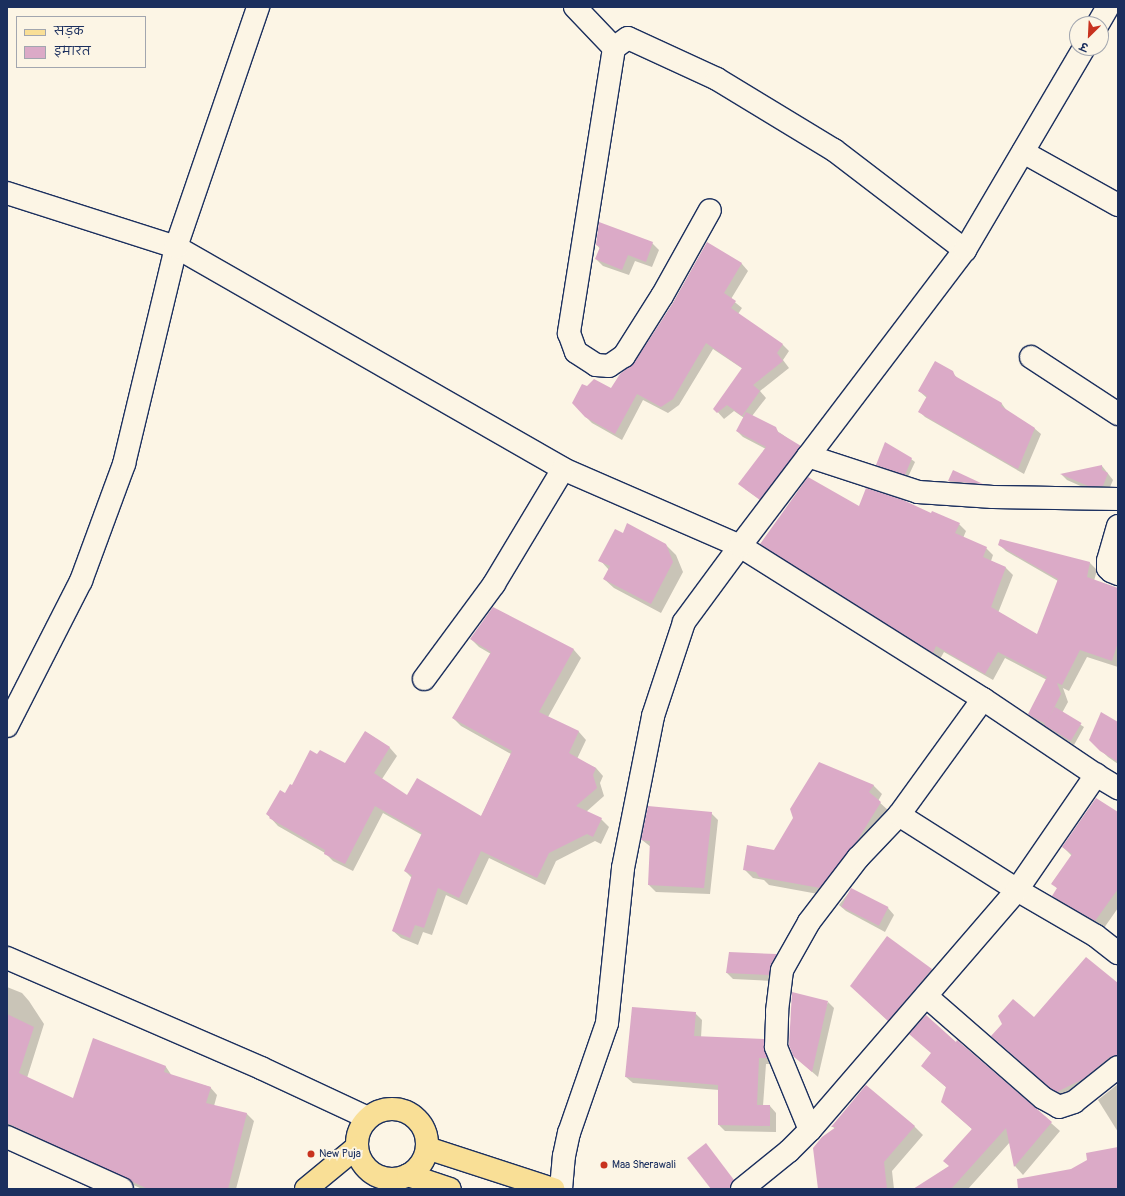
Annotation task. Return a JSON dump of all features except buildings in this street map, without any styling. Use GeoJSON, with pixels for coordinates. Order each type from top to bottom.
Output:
{"type":"FeatureCollection","features":[{"type":"Feature","properties":{"kind":"main road"},"geometry":{"type":"LineString","coordinates":[[383,1110],[400,1110],[415,1117],[425,1131],[427,1148],[421,1164],[408,1175],[373,1183],[368,1169],[360,1157],[357,1147],[358,1136],[362,1126],[368,1118],[383,1110]]}},
{"type":"Feature","properties":{"kind":"main road"},"geometry":{"type":"LineString","coordinates":[[306,1189],[357,1147]]}},
{"type":"Feature","properties":{"kind":"main road"},"geometry":{"type":"LineString","coordinates":[[427,1148],[553,1189]]}},
{"type":"Feature","properties":{"kind":"main road"},"geometry":{"type":"LineString","coordinates":[[408,1175],[450,1189]]}},
{"type":"Feature","properties":{"kind":"street"},"geometry":{"type":"LineString","coordinates":[[7,726],[81,581],[124,464],[176,247],[258,7]]}},
{"type":"Feature","properties":{"kind":"street"},"geometry":{"type":"LineString","coordinates":[[575,7],[614,48]]}},
{"type":"Feature","properties":{"kind":"street"},"geometry":{"type":"LineString","coordinates":[[1103,16],[1108,7]]}},
{"type":"Feature","properties":{"kind":"street"},"geometry":{"type":"LineString","coordinates":[[710,210],[662,296],[624,356],[609,366],[596,365],[576,352],[569,334],[614,48],[628,38],[717,79],[834,150],[965,250]]}},
{"type":"Feature","properties":{"kind":"street"},"geometry":{"type":"LineString","coordinates":[[561,1189],[564,1156],[569,1133],[607,1022],[623,868],[653,716],[684,622],[965,250],[1079,56]]}},
{"type":"Feature","properties":{"kind":"street"},"geometry":{"type":"LineString","coordinates":[[1023,152],[1118,205]]}},
{"type":"Feature","properties":{"kind":"street"},"geometry":{"type":"LineString","coordinates":[[7,193],[176,247],[563,469],[740,546],[983,699],[1096,775],[1118,788]]}},
{"type":"Feature","properties":{"kind":"street"},"geometry":{"type":"LineString","coordinates":[[1031,357],[1118,414]]}},
{"type":"Feature","properties":{"kind":"street"},"geometry":{"type":"LineString","coordinates":[[808,456],[918,492],[992,497],[1118,499]]}},
{"type":"Feature","properties":{"kind":"street"},"geometry":{"type":"LineString","coordinates":[[424,679],[494,584],[563,469]]}},
{"type":"Feature","properties":{"kind":"street"},"geometry":{"type":"LineString","coordinates":[[1118,526],[1108,561],[1108,568],[1118,574]]}},
{"type":"Feature","properties":{"kind":"street"},"geometry":{"type":"LineString","coordinates":[[810,1130],[776,1047],[776,1011],[782,970],[809,922],[858,858],[899,815],[983,699]]}},
{"type":"Feature","properties":{"kind":"street"},"geometry":{"type":"LineString","coordinates":[[742,1189],[789,1151],[810,1130],[1017,890],[1096,775]]}},
{"type":"Feature","properties":{"kind":"street"},"geometry":{"type":"LineString","coordinates":[[899,815],[1017,890],[1096,936],[1118,953]]}},
{"type":"Feature","properties":{"kind":"street"},"geometry":{"type":"LineString","coordinates":[[7,958],[261,1068],[368,1118]]}},
{"type":"Feature","properties":{"kind":"street"},"geometry":{"type":"LineString","coordinates":[[926,996],[1042,1098],[1059,1107],[1074,1102],[1118,1067]]}},
{"type":"Feature","properties":{"kind":"street"},"geometry":{"type":"LineString","coordinates":[[7,1137],[122,1189]]}},
{"type":"Feature","properties":{"kind":"place","name":"New Puja"},"geometry":{"type":"Point","coordinates":[311,1154]}},
{"type":"Feature","properties":{"kind":"place","name":"Maa Sherawali"},"geometry":{"type":"Point","coordinates":[604,1165]}}]}
